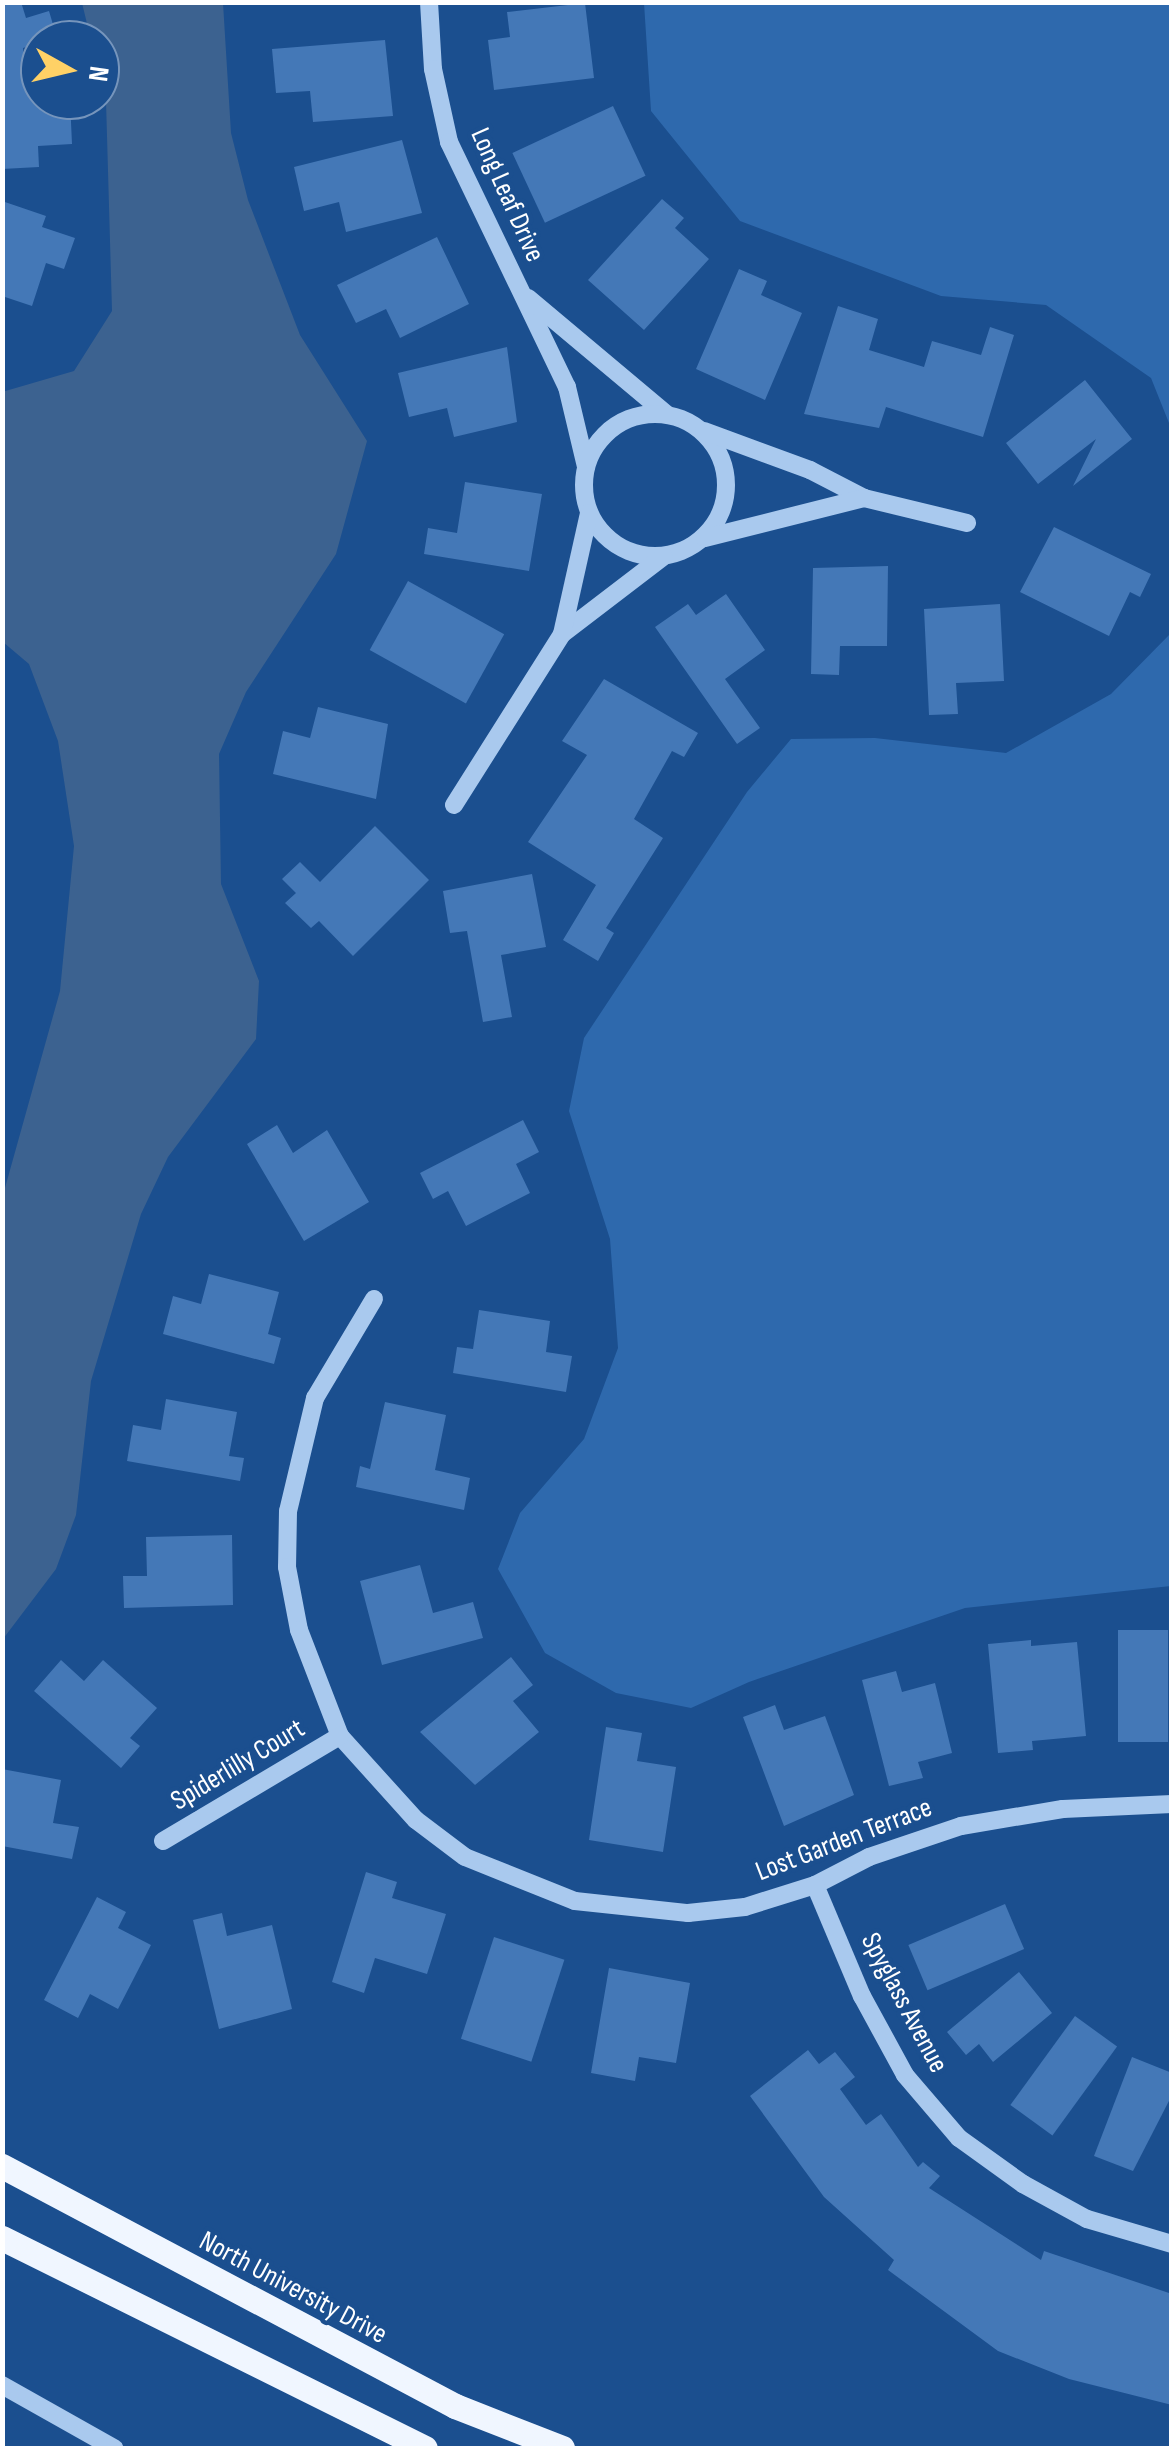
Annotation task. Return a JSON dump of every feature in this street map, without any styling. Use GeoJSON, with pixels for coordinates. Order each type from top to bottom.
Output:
{"type":"FeatureCollection","features":[{"type":"Feature","properties":{"kind":"main road","name":"North University Drive"},"geometry":{"type":"LineString","coordinates":[[2,2166],[454,2406],[562,2448]]}},
{"type":"Feature","properties":{"kind":"main road"},"geometry":{"type":"LineString","coordinates":[[2,2238],[393,2442],[425,2448]]}},
{"type":"Feature","properties":{"kind":"street","name":"Long Leaf Drive"},"geometry":{"type":"LineString","coordinates":[[428,2],[433,69],[449,142],[567,387],[586,467]]}},
{"type":"Feature","properties":{"kind":"street","name":"Long Leaf Drive"},"geometry":{"type":"LineString","coordinates":[[520,290],[666,414]]}},
{"type":"Feature","properties":{"kind":"street"},"geometry":{"type":"LineString","coordinates":[[454,805],[562,634],[589,513],[586,467],[607,432],[635,417],[666,414],[810,470],[864,498],[967,523]]}},
{"type":"Feature","properties":{"kind":"street"},"geometry":{"type":"LineString","coordinates":[[700,429],[713,444],[726,484],[719,514],[701,539]]}},
{"type":"Feature","properties":{"kind":"street"},"geometry":{"type":"LineString","coordinates":[[562,634],[664,556],[701,539],[864,498]]}},
{"type":"Feature","properties":{"kind":"street"},"geometry":{"type":"LineString","coordinates":[[589,513],[620,548],[664,556]]}},
{"type":"Feature","properties":{"kind":"street","name":"Lost Garden Terrace"},"geometry":{"type":"LineString","coordinates":[[374,1299],[314,1398],[288,1511],[287,1568],[299,1630],[340,1736],[416,1820],[465,1856],[575,1902],[688,1913],[746,1906],[815,1885],[870,1857],[961,1826],[1064,1809],[1172,1804]]}},
{"type":"Feature","properties":{"kind":"street","name":"Spiderlilly Court"},"geometry":{"type":"LineString","coordinates":[[163,1841],[340,1736]]}},
{"type":"Feature","properties":{"kind":"street","name":"Spyglass Avenue"},"geometry":{"type":"LineString","coordinates":[[815,1885],[862,1996],[905,2076],[959,2138],[1023,2184],[1087,2219],[1172,2244]]}},
{"type":"Feature","properties":{"kind":"street"},"geometry":{"type":"LineString","coordinates":[[2,2386],[114,2448]]}},
{"type":"Feature","properties":{"kind":"shaded area"},"geometry":{"type":"Polygon","coordinates":[[[82,3],[223,3],[231,133],[248,200],[300,335],[367,441],[336,554],[246,692],[219,754],[221,884],[259,981],[256,1039],[168,1157],[141,1214],[91,1381],[76,1515],[56,1569],[3,1639],[3,1195],[60,991],[74,846],[58,741],[29,664],[3,642],[2,392],[74,371],[112,311],[107,120],[120,120],[120,20],[86,20],[82,3]]]}},
{"type":"Feature","properties":{"kind":"shaded area"},"geometry":{"type":"Polygon","coordinates":[[[644,3],[1171,3],[1171,428],[1151,378],[1046,305],[941,296],[740,221],[651,111],[644,3]]]}},
{"type":"Feature","properties":{"kind":"shaded area"},"geometry":{"type":"Polygon","coordinates":[[[1171,633],[1171,1586],[965,1608],[749,1682],[691,1708],[616,1693],[545,1653],[498,1569],[520,1513],[584,1439],[618,1348],[610,1239],[569,1111],[584,1038],[747,792],[791,739],[875,738],[1006,753],[1111,694],[1171,633]]]}},
{"type":"Feature","properties":{"kind":"building"},"geometry":{"type":"Polygon","coordinates":[[[2,2],[21,2],[26,18],[49,11],[52,20],[20,20],[20,120],[71,120],[72,144],[38,146],[39,167],[2,169],[2,2]]]}},
{"type":"Feature","properties":{"kind":"building"},"geometry":{"type":"Polygon","coordinates":[[[585,3],[594,78],[494,90],[488,40],[510,37],[507,12],[585,3]]]}},
{"type":"Feature","properties":{"kind":"building"},"geometry":{"type":"Polygon","coordinates":[[[385,40],[393,116],[313,122],[310,91],[276,93],[272,49],[385,40]]]}},
{"type":"Feature","properties":{"kind":"building"},"geometry":{"type":"Polygon","coordinates":[[[613,106],[646,176],[545,223],[512,153],[613,106]]]}},
{"type":"Feature","properties":{"kind":"building"},"geometry":{"type":"Polygon","coordinates":[[[402,140],[422,213],[346,232],[339,202],[304,211],[294,167],[402,140]]]}},
{"type":"Feature","properties":{"kind":"building"},"geometry":{"type":"Polygon","coordinates":[[[662,199],[684,218],[675,228],[709,259],[644,330],[588,280],[662,199]]]}},
{"type":"Feature","properties":{"kind":"building"},"geometry":{"type":"Polygon","coordinates":[[[2,201],[46,216],[42,227],[75,238],[64,269],[46,263],[32,306],[2,296],[2,201]]]}},
{"type":"Feature","properties":{"kind":"building"},"geometry":{"type":"Polygon","coordinates":[[[437,237],[469,304],[400,338],[386,309],[356,323],[337,285],[437,237]]]}},
{"type":"Feature","properties":{"kind":"building"},"geometry":{"type":"Polygon","coordinates":[[[739,269],[767,281],[761,295],[802,313],[765,400],[696,369],[739,269]]]}},
{"type":"Feature","properties":{"kind":"building"},"geometry":{"type":"Polygon","coordinates":[[[838,306],[878,319],[869,350],[924,367],[932,341],[981,355],[990,327],[1014,335],[983,437],[886,407],[879,428],[804,414],[838,306]]]}},
{"type":"Feature","properties":{"kind":"building"},"geometry":{"type":"Polygon","coordinates":[[[507,347],[517,422],[454,437],[447,408],[409,417],[398,373],[507,347]]]}},
{"type":"Feature","properties":{"kind":"building"},"geometry":{"type":"Polygon","coordinates":[[[1085,380],[1132,439],[1073,486],[1096,439],[1038,484],[1006,443],[1085,380]]]}},
{"type":"Feature","properties":{"kind":"building"},"geometry":{"type":"Polygon","coordinates":[[[465,482],[542,494],[529,571],[424,554],[428,528],[457,533],[465,482]]]}},
{"type":"Feature","properties":{"kind":"building"},"geometry":{"type":"Polygon","coordinates":[[[1054,527],[1151,574],[1140,597],[1130,592],[1109,636],[1020,592],[1054,527]]]}},
{"type":"Feature","properties":{"kind":"building"},"geometry":{"type":"Polygon","coordinates":[[[888,566],[887,646],[840,646],[839,675],[811,674],[813,568],[888,566]]]}},
{"type":"Feature","properties":{"kind":"building"},"geometry":{"type":"Polygon","coordinates":[[[408,581],[504,634],[466,703],[370,650],[408,581]]]}},
{"type":"Feature","properties":{"kind":"building"},"geometry":{"type":"Polygon","coordinates":[[[726,594],[765,650],[725,679],[760,728],[737,744],[655,627],[688,604],[696,615],[726,594]]]}},
{"type":"Feature","properties":{"kind":"building"},"geometry":{"type":"Polygon","coordinates":[[[1000,604],[1004,681],[956,683],[958,714],[929,715],[924,609],[1000,604]]]}},
{"type":"Feature","properties":{"kind":"building"},"geometry":{"type":"Polygon","coordinates":[[[604,679],[698,733],[684,757],[672,751],[634,819],[663,838],[606,928],[614,933],[598,961],[563,940],[596,885],[528,842],[587,755],[562,741],[604,679]]]}},
{"type":"Feature","properties":{"kind":"building"},"geometry":{"type":"Polygon","coordinates":[[[318,707],[388,724],[376,799],[273,774],[283,731],[310,738],[318,707]]]}},
{"type":"Feature","properties":{"kind":"building"},"geometry":{"type":"Polygon","coordinates":[[[375,826],[429,880],[353,956],[319,921],[311,928],[285,903],[296,893],[282,879],[300,862],[320,882],[375,826]]]}},
{"type":"Feature","properties":{"kind":"building"},"geometry":{"type":"Polygon","coordinates":[[[532,874],[546,947],[501,955],[512,1017],[483,1022],[467,931],[450,933],[443,891],[532,874]]]}},
{"type":"Feature","properties":{"kind":"building"},"geometry":{"type":"Polygon","coordinates":[[[523,1120],[539,1152],[516,1164],[530,1193],[466,1226],[448,1191],[433,1199],[420,1173],[523,1120]]]}},
{"type":"Feature","properties":{"kind":"building"},"geometry":{"type":"Polygon","coordinates":[[[277,1125],[293,1153],[327,1130],[369,1202],[304,1241],[247,1144],[277,1125]]]}},
{"type":"Feature","properties":{"kind":"building"},"geometry":{"type":"Polygon","coordinates":[[[209,1274],[279,1292],[268,1334],[281,1338],[274,1364],[163,1334],[173,1296],[201,1304],[209,1274]]]}},
{"type":"Feature","properties":{"kind":"building"},"geometry":{"type":"Polygon","coordinates":[[[479,1310],[550,1321],[546,1352],[572,1356],[566,1392],[453,1373],[457,1347],[473,1349],[479,1310]]]}},
{"type":"Feature","properties":{"kind":"building"},"geometry":{"type":"Polygon","coordinates":[[[166,1399],[237,1412],[229,1456],[244,1458],[240,1481],[127,1461],[133,1425],[161,1430],[166,1399]]]}},
{"type":"Feature","properties":{"kind":"building"},"geometry":{"type":"Polygon","coordinates":[[[385,1402],[446,1415],[435,1470],[470,1478],[464,1510],[356,1487],[360,1466],[370,1469],[385,1402]]]}},
{"type":"Feature","properties":{"kind":"building"},"geometry":{"type":"Polygon","coordinates":[[[232,1535],[233,1605],[124,1608],[123,1576],[147,1576],[146,1537],[232,1535]]]}},
{"type":"Feature","properties":{"kind":"building"},"geometry":{"type":"Polygon","coordinates":[[[420,1565],[433,1613],[473,1602],[483,1638],[382,1665],[360,1581],[420,1565]]]}},
{"type":"Feature","properties":{"kind":"building"},"geometry":{"type":"Polygon","coordinates":[[[1118,1630],[1168,1630],[1168,1742],[1118,1742],[1118,1630]]]}},
{"type":"Feature","properties":{"kind":"building"},"geometry":{"type":"Polygon","coordinates":[[[1031,1640],[1031,1646],[1077,1642],[1086,1736],[1032,1741],[1033,1750],[998,1753],[988,1644],[1031,1640]]]}},
{"type":"Feature","properties":{"kind":"building"},"geometry":{"type":"Polygon","coordinates":[[[511,1657],[533,1685],[513,1701],[539,1732],[475,1785],[420,1732],[511,1657]]]}},
{"type":"Feature","properties":{"kind":"building"},"geometry":{"type":"Polygon","coordinates":[[[61,1660],[84,1681],[103,1660],[157,1708],[130,1738],[140,1746],[121,1768],[34,1691],[61,1660]]]}},
{"type":"Feature","properties":{"kind":"building"},"geometry":{"type":"Polygon","coordinates":[[[896,1671],[902,1692],[935,1683],[952,1753],[918,1762],[923,1778],[889,1786],[862,1680],[896,1671]]]}},
{"type":"Feature","properties":{"kind":"building"},"geometry":{"type":"Polygon","coordinates":[[[775,1705],[784,1730],[825,1716],[854,1795],[784,1826],[743,1717],[775,1705]]]}},
{"type":"Feature","properties":{"kind":"building"},"geometry":{"type":"Polygon","coordinates":[[[606,1727],[642,1733],[637,1761],[676,1767],[663,1852],[589,1840],[606,1727]]]}},
{"type":"Feature","properties":{"kind":"building"},"geometry":{"type":"Polygon","coordinates":[[[2,1769],[61,1780],[53,1823],[79,1827],[72,1859],[2,1846],[2,1769]]]}},
{"type":"Feature","properties":{"kind":"building"},"geometry":{"type":"Polygon","coordinates":[[[366,1872],[397,1882],[392,1898],[446,1914],[427,1974],[375,1958],[364,1993],[332,1982],[366,1872]]]}},
{"type":"Feature","properties":{"kind":"building"},"geometry":{"type":"Polygon","coordinates":[[[97,1897],[126,1912],[118,1928],[151,1945],[118,2009],[90,1994],[78,2018],[44,2000],[97,1897]]]}},
{"type":"Feature","properties":{"kind":"building"},"geometry":{"type":"Polygon","coordinates":[[[1005,1904],[1024,1949],[927,1990],[908,1945],[1005,1904]]]}},
{"type":"Feature","properties":{"kind":"building"},"geometry":{"type":"Polygon","coordinates":[[[222,1913],[227,1936],[272,1925],[292,2009],[219,2029],[193,1920],[222,1913]]]}},
{"type":"Feature","properties":{"kind":"building"},"geometry":{"type":"Polygon","coordinates":[[[494,1937],[564,1960],[531,2062],[461,2039],[494,1937]]]}},
{"type":"Feature","properties":{"kind":"building"},"geometry":{"type":"Polygon","coordinates":[[[609,1968],[690,1983],[676,2063],[639,2057],[635,2081],[591,2073],[609,1968]]]}},
{"type":"Feature","properties":{"kind":"building"},"geometry":{"type":"Polygon","coordinates":[[[1019,1972],[1052,2013],[993,2062],[979,2044],[966,2055],[947,2032],[1019,1972]]]}},
{"type":"Feature","properties":{"kind":"building"},"geometry":{"type":"Polygon","coordinates":[[[1075,2016],[1117,2047],[1052,2136],[1010,2105],[1075,2016]]]}},
{"type":"Feature","properties":{"kind":"building"},"geometry":{"type":"Polygon","coordinates":[[[808,2050],[819,2064],[835,2052],[855,2077],[840,2089],[866,2125],[881,2114],[918,2167],[923,2162],[940,2176],[929,2188],[1041,2260],[1044,2251],[1172,2294],[1172,2405],[1069,2379],[998,2351],[888,2270],[894,2260],[824,2197],[750,2096],[808,2050]]]}},
{"type":"Feature","properties":{"kind":"building"},"geometry":{"type":"Polygon","coordinates":[[[1132,2057],[1172,2073],[1172,2095],[1133,2171],[1094,2156],[1132,2057]]]}}]}
